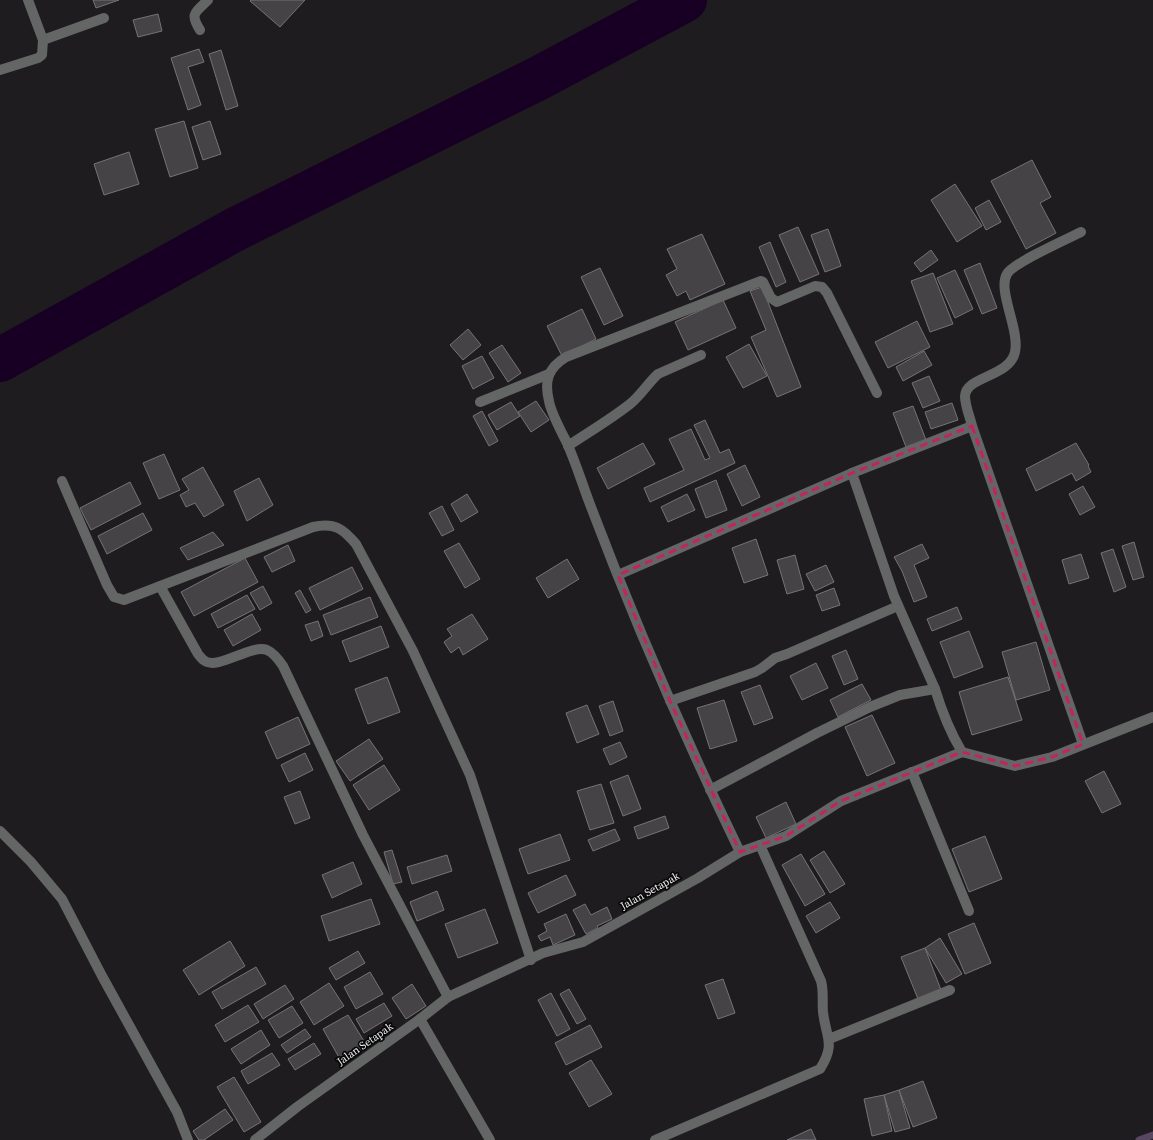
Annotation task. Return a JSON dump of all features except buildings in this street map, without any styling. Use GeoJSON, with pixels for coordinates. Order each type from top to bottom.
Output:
{"type":"FeatureCollection","features":[{"type":"Feature","properties":{"kind":"street"},"geometry":{"type":"LineString","coordinates":[[0,70],[38,58],[42,53],[43,40],[28,0]]}},
{"type":"Feature","properties":{"kind":"street"},"geometry":{"type":"LineString","coordinates":[[200,30],[194,20],[194,16],[196,11],[208,0]]}},
{"type":"Feature","properties":{"kind":"street"},"geometry":{"type":"LineString","coordinates":[[43,40],[104,18]]}},
{"type":"Feature","properties":{"kind":"street"},"geometry":{"type":"LineString","coordinates":[[1081,232],[1017,264],[1006,274],[1004,288],[1015,333],[1016,351],[1010,364],[972,384],[965,395],[966,405],[972,426],[1083,744]]}},
{"type":"Feature","properties":{"kind":"street"},"geometry":{"type":"LineString","coordinates":[[740,852],[670,702],[618,575],[568,446],[549,402],[547,382],[549,374],[557,362],[566,357],[761,280],[771,298],[777,302],[815,286],[822,287],[827,293],[878,393]]}},
{"type":"Feature","properties":{"kind":"street"},"geometry":{"type":"LineString","coordinates":[[568,446],[629,405],[640,396],[652,379],[658,374],[701,355]]}},
{"type":"Feature","properties":{"kind":"street"},"geometry":{"type":"LineString","coordinates":[[480,402],[549,374]]}},
{"type":"Feature","properties":{"kind":"street"},"geometry":{"type":"LineString","coordinates":[[618,575],[852,473],[972,426]]}},
{"type":"Feature","properties":{"kind":"street"},"geometry":{"type":"LineString","coordinates":[[852,473],[898,606],[934,689],[944,717],[962,752],[1016,766],[1052,757],[1153,717]]}},
{"type":"Feature","properties":{"kind":"street"},"geometry":{"type":"LineString","coordinates":[[62,481],[107,585],[114,597],[124,600],[313,528],[323,525],[345,531],[356,544],[413,651],[470,775],[531,960]]}},
{"type":"Feature","properties":{"kind":"street"},"geometry":{"type":"LineString","coordinates":[[160,586],[198,654],[205,661],[213,663],[255,650],[267,650],[276,657],[283,666],[363,835],[448,997]]}},
{"type":"Feature","properties":{"kind":"street"},"geometry":{"type":"LineString","coordinates":[[670,702],[755,672],[775,658],[898,606]]}},
{"type":"Feature","properties":{"kind":"street"},"geometry":{"type":"LineString","coordinates":[[710,790],[817,733],[870,707],[900,695],[934,689]]}},
{"type":"Feature","properties":{"kind":"street","name":"Jalan Setapak"},"geometry":{"type":"LineString","coordinates":[[255,1140],[297,1107],[420,1019],[448,997],[531,960],[543,953],[583,942],[698,878],[740,852],[786,836],[841,801],[962,752]]}},
{"type":"Feature","properties":{"kind":"street"},"geometry":{"type":"LineString","coordinates":[[912,772],[969,911]]}},
{"type":"Feature","properties":{"kind":"street"},"geometry":{"type":"LineString","coordinates":[[0,831],[31,862],[62,899],[102,976],[177,1112],[188,1140]]}},
{"type":"Feature","properties":{"kind":"street"},"geometry":{"type":"LineString","coordinates":[[655,1140],[820,1069],[828,1057],[829,1039],[825,1026],[823,1010],[824,991],[821,981],[760,845]]}},
{"type":"Feature","properties":{"kind":"street"},"geometry":{"type":"LineString","coordinates":[[829,1039],[950,990]]}},
{"type":"Feature","properties":{"kind":"street"},"geometry":{"type":"LineString","coordinates":[[420,1019],[490,1140]]}},
{"type":"Feature","properties":{"kind":"highlighted area"},"geometry":{"type":"Polygon","coordinates":[[[972,426],[1083,744],[1052,757],[1015,766],[962,752],[841,801],[786,836],[740,852],[670,701],[618,575],[852,473],[972,426]]]}},
{"type":"Feature","properties":{"kind":"waterway"},"geometry":{"type":"LineString","coordinates":[[0,360],[234,230],[539,78],[685,0]]}},
{"type":"Feature","properties":{"kind":"waterway"},"geometry":{"type":"LineString","coordinates":[[1139,1140],[1153,1135]]}}]}
